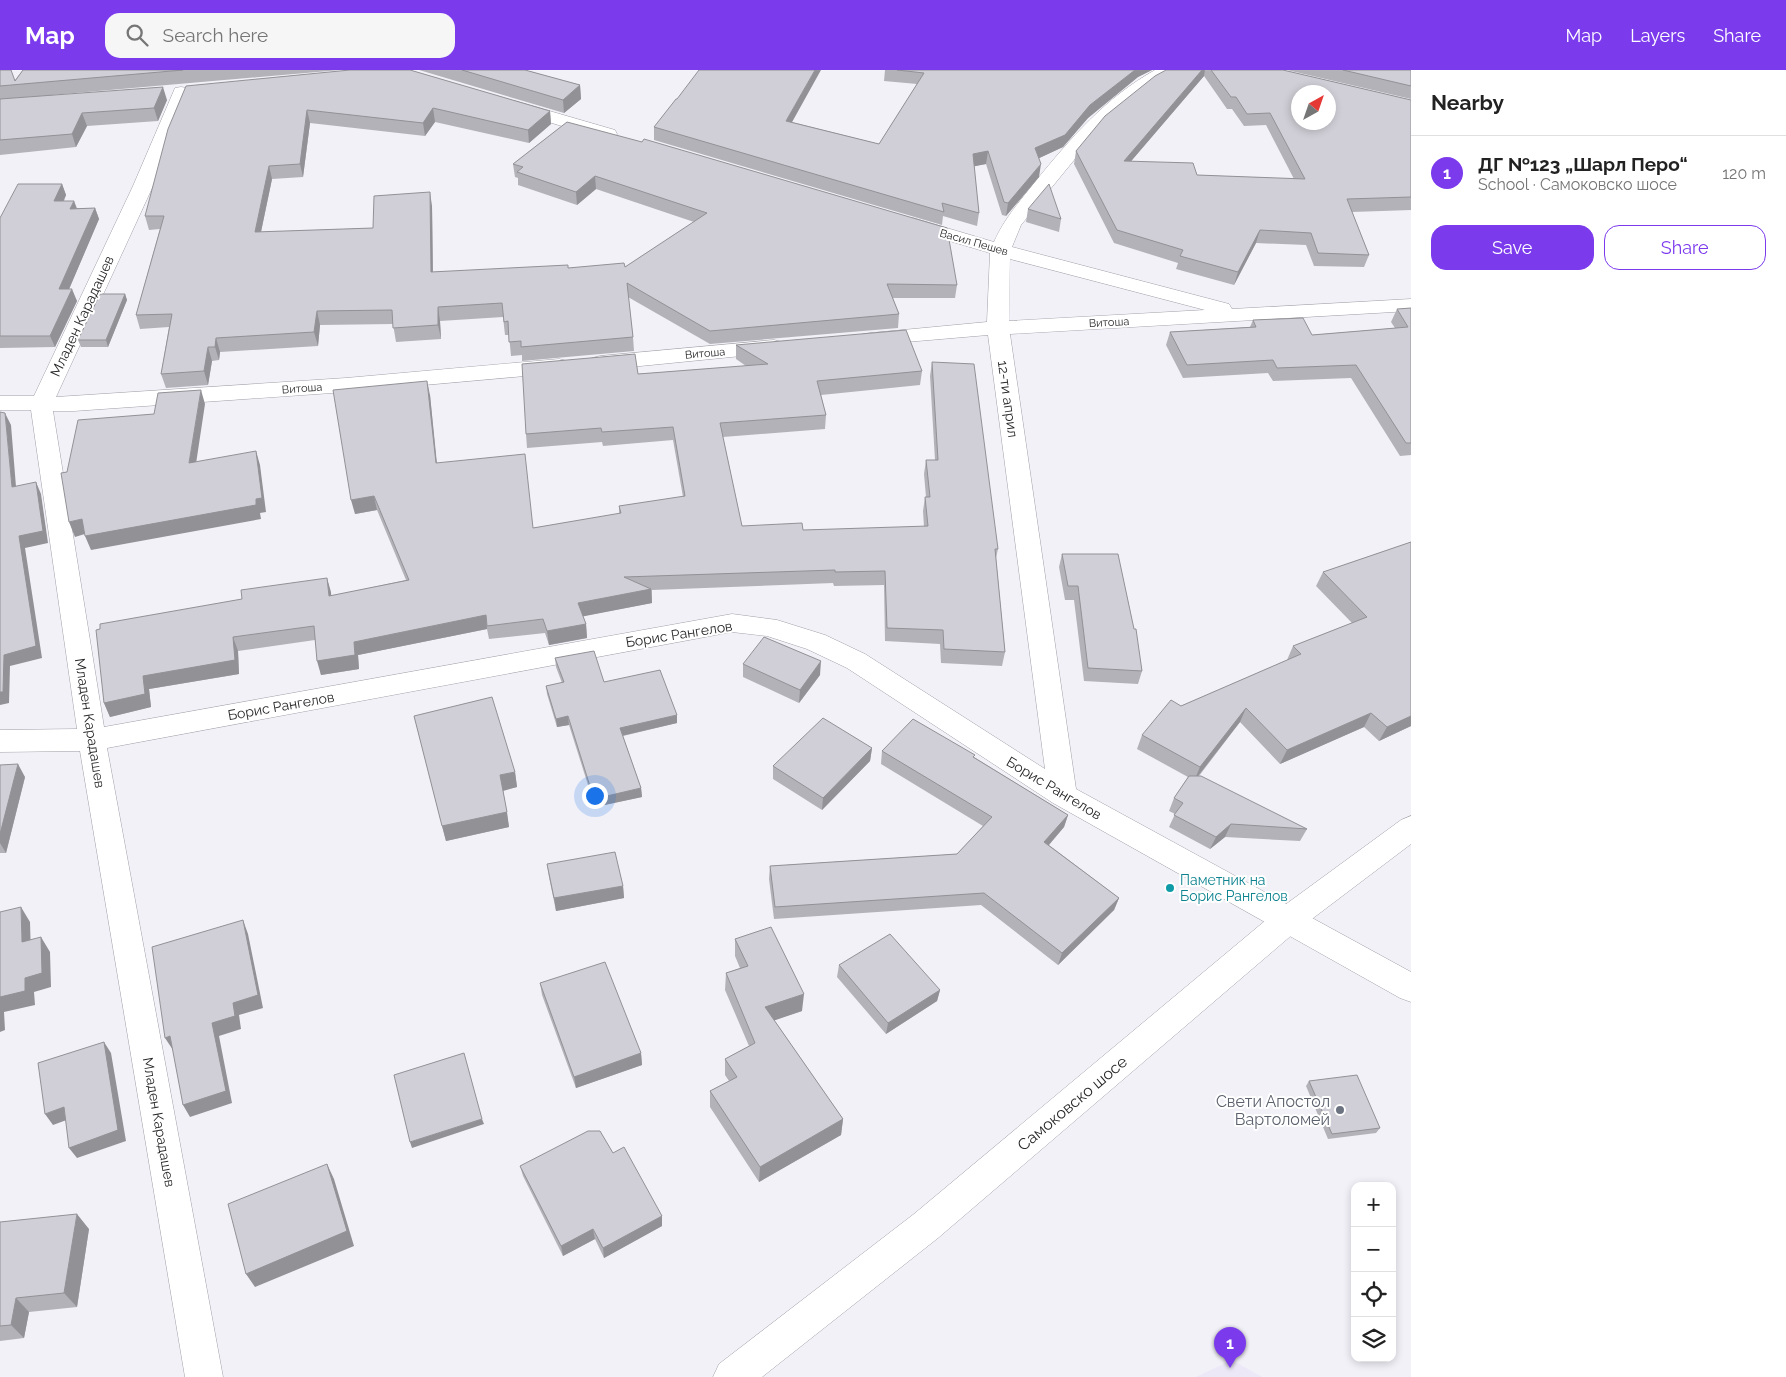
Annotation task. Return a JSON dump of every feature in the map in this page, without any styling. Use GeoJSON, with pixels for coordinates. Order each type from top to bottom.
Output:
{"type":"FeatureCollection","features":[{"type":"Feature","properties":{"kind":"street","name":"12-ти април"},"geometry":{"type":"LineString","coordinates":[[1063,795],[998,328],[1000,250],[1012,224],[1095,123],[1145,83],[1168,70]]}},
{"type":"Feature","properties":{"kind":"street","name":"Младен Карадашев"},"geometry":{"type":"LineString","coordinates":[[181,92],[143,186],[41,405],[92,740],[204,1377]]}},
{"type":"Feature","properties":{"kind":"street"},"geometry":{"type":"LineString","coordinates":[[502,102],[626,139]]}},
{"type":"Feature","properties":{"kind":"street","name":"Васил Пешев"},"geometry":{"type":"LineString","coordinates":[[895,218],[1000,250],[1245,314]]}},
{"type":"Feature","properties":{"kind":"street","name":"Витоша"},"geometry":{"type":"LineString","coordinates":[[850,341],[998,328],[1411,305]]}},
{"type":"Feature","properties":{"kind":"street","name":"Витоша"},"geometry":{"type":"LineString","coordinates":[[0,403],[41,405],[346,385],[791,346]]}},
{"type":"Feature","properties":{"kind":"street","name":"Борис Рангелов"},"geometry":{"type":"LineString","coordinates":[[0,741],[92,740],[732,623],[768,627],[816,642],[856,661],[1063,795],[1411,988]]}},
{"type":"Feature","properties":{"kind":"street","name":"Самоковско шосе"},"geometry":{"type":"LineString","coordinates":[[732,1377],[926,1226],[1289,919],[1411,828]]}},
{"type":"Feature","properties":{"kind":"shaded area"},"geometry":{"type":"Polygon","coordinates":[[[1232,1360],[1262,1377],[1196,1377],[1232,1360]]]}},
{"type":"Feature","properties":{"kind":"building"},"geometry":{"type":"Polygon","coordinates":[[[0,70],[11,70],[15,81],[23,70],[183,70],[0,86],[0,70]]]}},
{"type":"Feature","properties":{"kind":"building"},"geometry":{"type":"Polygon","coordinates":[[[350,70],[410,70],[550,111],[528,130],[433,108],[423,123],[307,110],[300,164],[269,166],[255,232],[373,228],[374,196],[430,192],[431,272],[568,265],[568,268],[624,263],[625,267],[707,213],[595,176],[576,192],[517,172],[523,167],[513,164],[567,122],[642,142],[644,139],[947,228],[957,285],[887,284],[899,314],[710,331],[627,283],[633,337],[521,347],[521,341],[509,342],[508,321],[504,322],[502,303],[438,307],[438,325],[393,328],[392,310],[317,311],[314,332],[216,338],[215,347],[208,347],[204,371],[161,374],[172,314],[136,315],[164,216],[145,216],[168,129],[186,86],[350,70]]]}},
{"type":"Feature","properties":{"kind":"building"},"geometry":{"type":"Polygon","coordinates":[[[462,70],[525,70],[580,85],[563,100],[462,70]]]}},
{"type":"Feature","properties":{"kind":"building"},"geometry":{"type":"Polygon","coordinates":[[[699,70],[815,70],[786,121],[879,144],[924,73],[897,70],[1135,70],[1090,105],[1065,135],[1035,148],[1041,164],[1008,203],[1004,202],[988,151],[973,154],[979,213],[942,203],[944,212],[654,127],[699,70]]]}},
{"type":"Feature","properties":{"kind":"building"},"geometry":{"type":"Polygon","coordinates":[[[1166,70],[1202,70],[1124,161],[1193,163],[1197,175],[1305,179],[1270,113],[1247,114],[1236,97],[1231,97],[1211,70],[1283,70],[1411,100],[1411,197],[1347,199],[1369,255],[1318,253],[1311,233],[1260,230],[1238,272],[1180,256],[1183,250],[1117,230],[1076,151],[1105,116],[1155,76],[1166,70]]]}},
{"type":"Feature","properties":{"kind":"building"},"geometry":{"type":"Polygon","coordinates":[[[1343,70],[1411,70],[1411,86],[1343,70]]]}},
{"type":"Feature","properties":{"kind":"building"},"geometry":{"type":"Polygon","coordinates":[[[163,87],[154,108],[82,113],[72,134],[0,140],[0,99],[163,87]]]}},
{"type":"Feature","properties":{"kind":"building"},"geometry":{"type":"Polygon","coordinates":[[[18,184],[62,184],[54,201],[74,201],[70,209],[95,208],[59,289],[72,289],[50,336],[0,336],[0,218],[18,184]]]}},
{"type":"Feature","properties":{"kind":"building"},"geometry":{"type":"Polygon","coordinates":[[[1049,184],[1061,219],[1028,209],[1049,184]]]}},
{"type":"Feature","properties":{"kind":"building"},"geometry":{"type":"Polygon","coordinates":[[[100,294],[125,294],[106,340],[78,340],[100,294]]]}},
{"type":"Feature","properties":{"kind":"building"},"geometry":{"type":"Polygon","coordinates":[[[1411,308],[1411,443],[1406,443],[1356,365],[1277,368],[1273,360],[1187,365],[1170,332],[1256,327],[1253,320],[1303,318],[1312,335],[1408,327],[1397,309],[1411,308]]]}},
{"type":"Feature","properties":{"kind":"building"},"geometry":{"type":"Polygon","coordinates":[[[906,330],[922,371],[817,381],[826,415],[720,423],[742,526],[802,523],[803,530],[928,526],[925,497],[930,497],[926,460],[938,460],[932,362],[974,364],[998,549],[995,549],[1005,652],[944,649],[943,630],[887,628],[885,571],[835,572],[835,570],[624,577],[651,589],[578,603],[586,624],[547,631],[543,619],[487,626],[486,615],[354,642],[355,655],[317,661],[314,626],[233,637],[235,660],[143,676],[145,694],[104,703],[96,630],[100,629],[100,624],[242,599],[241,590],[327,578],[329,596],[409,580],[374,496],[351,500],[333,390],[427,381],[436,463],[525,454],[533,528],[621,513],[619,506],[685,496],[673,427],[602,432],[601,428],[526,434],[522,364],[635,354],[638,374],[768,364],[736,345],[906,330]]]}},
{"type":"Feature","properties":{"kind":"building"},"geometry":{"type":"Polygon","coordinates":[[[201,390],[189,463],[256,451],[262,498],[256,499],[256,505],[85,536],[82,519],[69,522],[61,473],[67,472],[78,420],[154,414],[158,393],[201,390]]]}},
{"type":"Feature","properties":{"kind":"building"},"geometry":{"type":"Polygon","coordinates":[[[0,412],[5,413],[12,487],[36,482],[43,531],[19,536],[36,646],[4,655],[3,692],[0,692],[0,412]]]}},
{"type":"Feature","properties":{"kind":"building"},"geometry":{"type":"Polygon","coordinates":[[[1411,542],[1411,716],[1387,727],[1371,713],[1287,750],[1246,708],[1200,767],[1142,735],[1171,700],[1181,706],[1301,654],[1293,646],[1367,617],[1323,572],[1411,542]]]}},
{"type":"Feature","properties":{"kind":"building"},"geometry":{"type":"Polygon","coordinates":[[[1062,554],[1118,554],[1134,629],[1136,629],[1142,671],[1088,668],[1078,586],[1068,586],[1062,554]]]}},
{"type":"Feature","properties":{"kind":"building"},"geometry":{"type":"Polygon","coordinates":[[[764,637],[821,661],[800,690],[743,664],[764,637]]]}},
{"type":"Feature","properties":{"kind":"building"},"geometry":{"type":"Polygon","coordinates":[[[594,651],[604,682],[660,670],[677,715],[620,728],[641,788],[594,799],[568,716],[556,719],[546,686],[564,682],[555,658],[594,651]]]}},
{"type":"Feature","properties":{"kind":"building"},"geometry":{"type":"Polygon","coordinates":[[[492,697],[515,772],[500,775],[507,812],[442,826],[414,716],[492,697]]]}},
{"type":"Feature","properties":{"kind":"building"},"geometry":{"type":"Polygon","coordinates":[[[823,718],[872,748],[823,798],[773,766],[823,718]]]}},
{"type":"Feature","properties":{"kind":"building"},"geometry":{"type":"Polygon","coordinates":[[[913,719],[975,755],[973,757],[1068,815],[1044,842],[1119,898],[1062,953],[984,893],[775,907],[770,866],[957,854],[992,817],[882,751],[913,719]]]}},
{"type":"Feature","properties":{"kind":"building"},"geometry":{"type":"Polygon","coordinates":[[[18,764],[0,834],[0,765],[18,764]]]}},
{"type":"Feature","properties":{"kind":"building"},"geometry":{"type":"Polygon","coordinates":[[[1189,776],[1201,776],[1307,829],[1231,824],[1216,837],[1174,815],[1183,803],[1174,798],[1189,776]]]}},
{"type":"Feature","properties":{"kind":"building"},"geometry":{"type":"Polygon","coordinates":[[[615,852],[623,886],[554,898],[547,864],[615,852]]]}},
{"type":"Feature","properties":{"kind":"building"},"geometry":{"type":"Polygon","coordinates":[[[21,907],[22,942],[41,937],[42,973],[25,978],[25,991],[0,997],[0,912],[21,907]]]}},
{"type":"Feature","properties":{"kind":"building"},"geometry":{"type":"Polygon","coordinates":[[[243,920],[258,995],[233,1003],[235,1016],[212,1023],[226,1091],[183,1105],[170,1036],[165,1038],[152,947],[243,920]]]}},
{"type":"Feature","properties":{"kind":"building"},"geometry":{"type":"Polygon","coordinates":[[[771,927],[804,994],[765,1007],[843,1119],[760,1167],[710,1091],[737,1077],[725,1059],[755,1043],[726,973],[748,966],[735,939],[771,927]]]}},
{"type":"Feature","properties":{"kind":"building"},"geometry":{"type":"Polygon","coordinates":[[[890,934],[940,990],[888,1023],[839,965],[890,934]]]}},
{"type":"Feature","properties":{"kind":"building"},"geometry":{"type":"Polygon","coordinates":[[[605,962],[641,1053],[574,1077],[540,983],[605,962]]]}},
{"type":"Feature","properties":{"kind":"building"},"geometry":{"type":"Polygon","coordinates":[[[104,1042],[118,1130],[69,1148],[64,1107],[45,1114],[38,1063],[104,1042]]]}},
{"type":"Feature","properties":{"kind":"building"},"geometry":{"type":"Polygon","coordinates":[[[464,1053],[482,1119],[410,1142],[394,1075],[464,1053]]]}},
{"type":"Feature","properties":{"kind":"building","name":"Свети Апостол Вартоломей"},"geometry":{"type":"Polygon","coordinates":[[[1357,1075],[1380,1128],[1332,1134],[1309,1081],[1357,1075]]]}},
{"type":"Feature","properties":{"kind":"building"},"geometry":{"type":"Polygon","coordinates":[[[588,1131],[600,1131],[613,1153],[624,1147],[662,1216],[603,1248],[593,1229],[561,1246],[520,1166],[588,1131]]]}},
{"type":"Feature","properties":{"kind":"building"},"geometry":{"type":"Polygon","coordinates":[[[327,1164],[347,1231],[246,1274],[228,1204],[327,1164]]]}},
{"type":"Feature","properties":{"kind":"building"},"geometry":{"type":"Polygon","coordinates":[[[77,1214],[64,1293],[16,1298],[11,1325],[0,1326],[0,1222],[77,1214]]]}},
{"type":"Feature","properties":{"kind":"place","name":"Паметник на Борис Рангелов"},"geometry":{"type":"Point","coordinates":[1170,888]}},
{"type":"Feature","properties":{"kind":"place","name":"Свети Апостол Вартоломей"},"geometry":{"type":"Point","coordinates":[1340,1110]}},
{"type":"Feature","properties":{"kind":"place","name":"ДГ №123 „Шарл Перо“"},"geometry":{"type":"Point","coordinates":[1230,1368]}}]}
